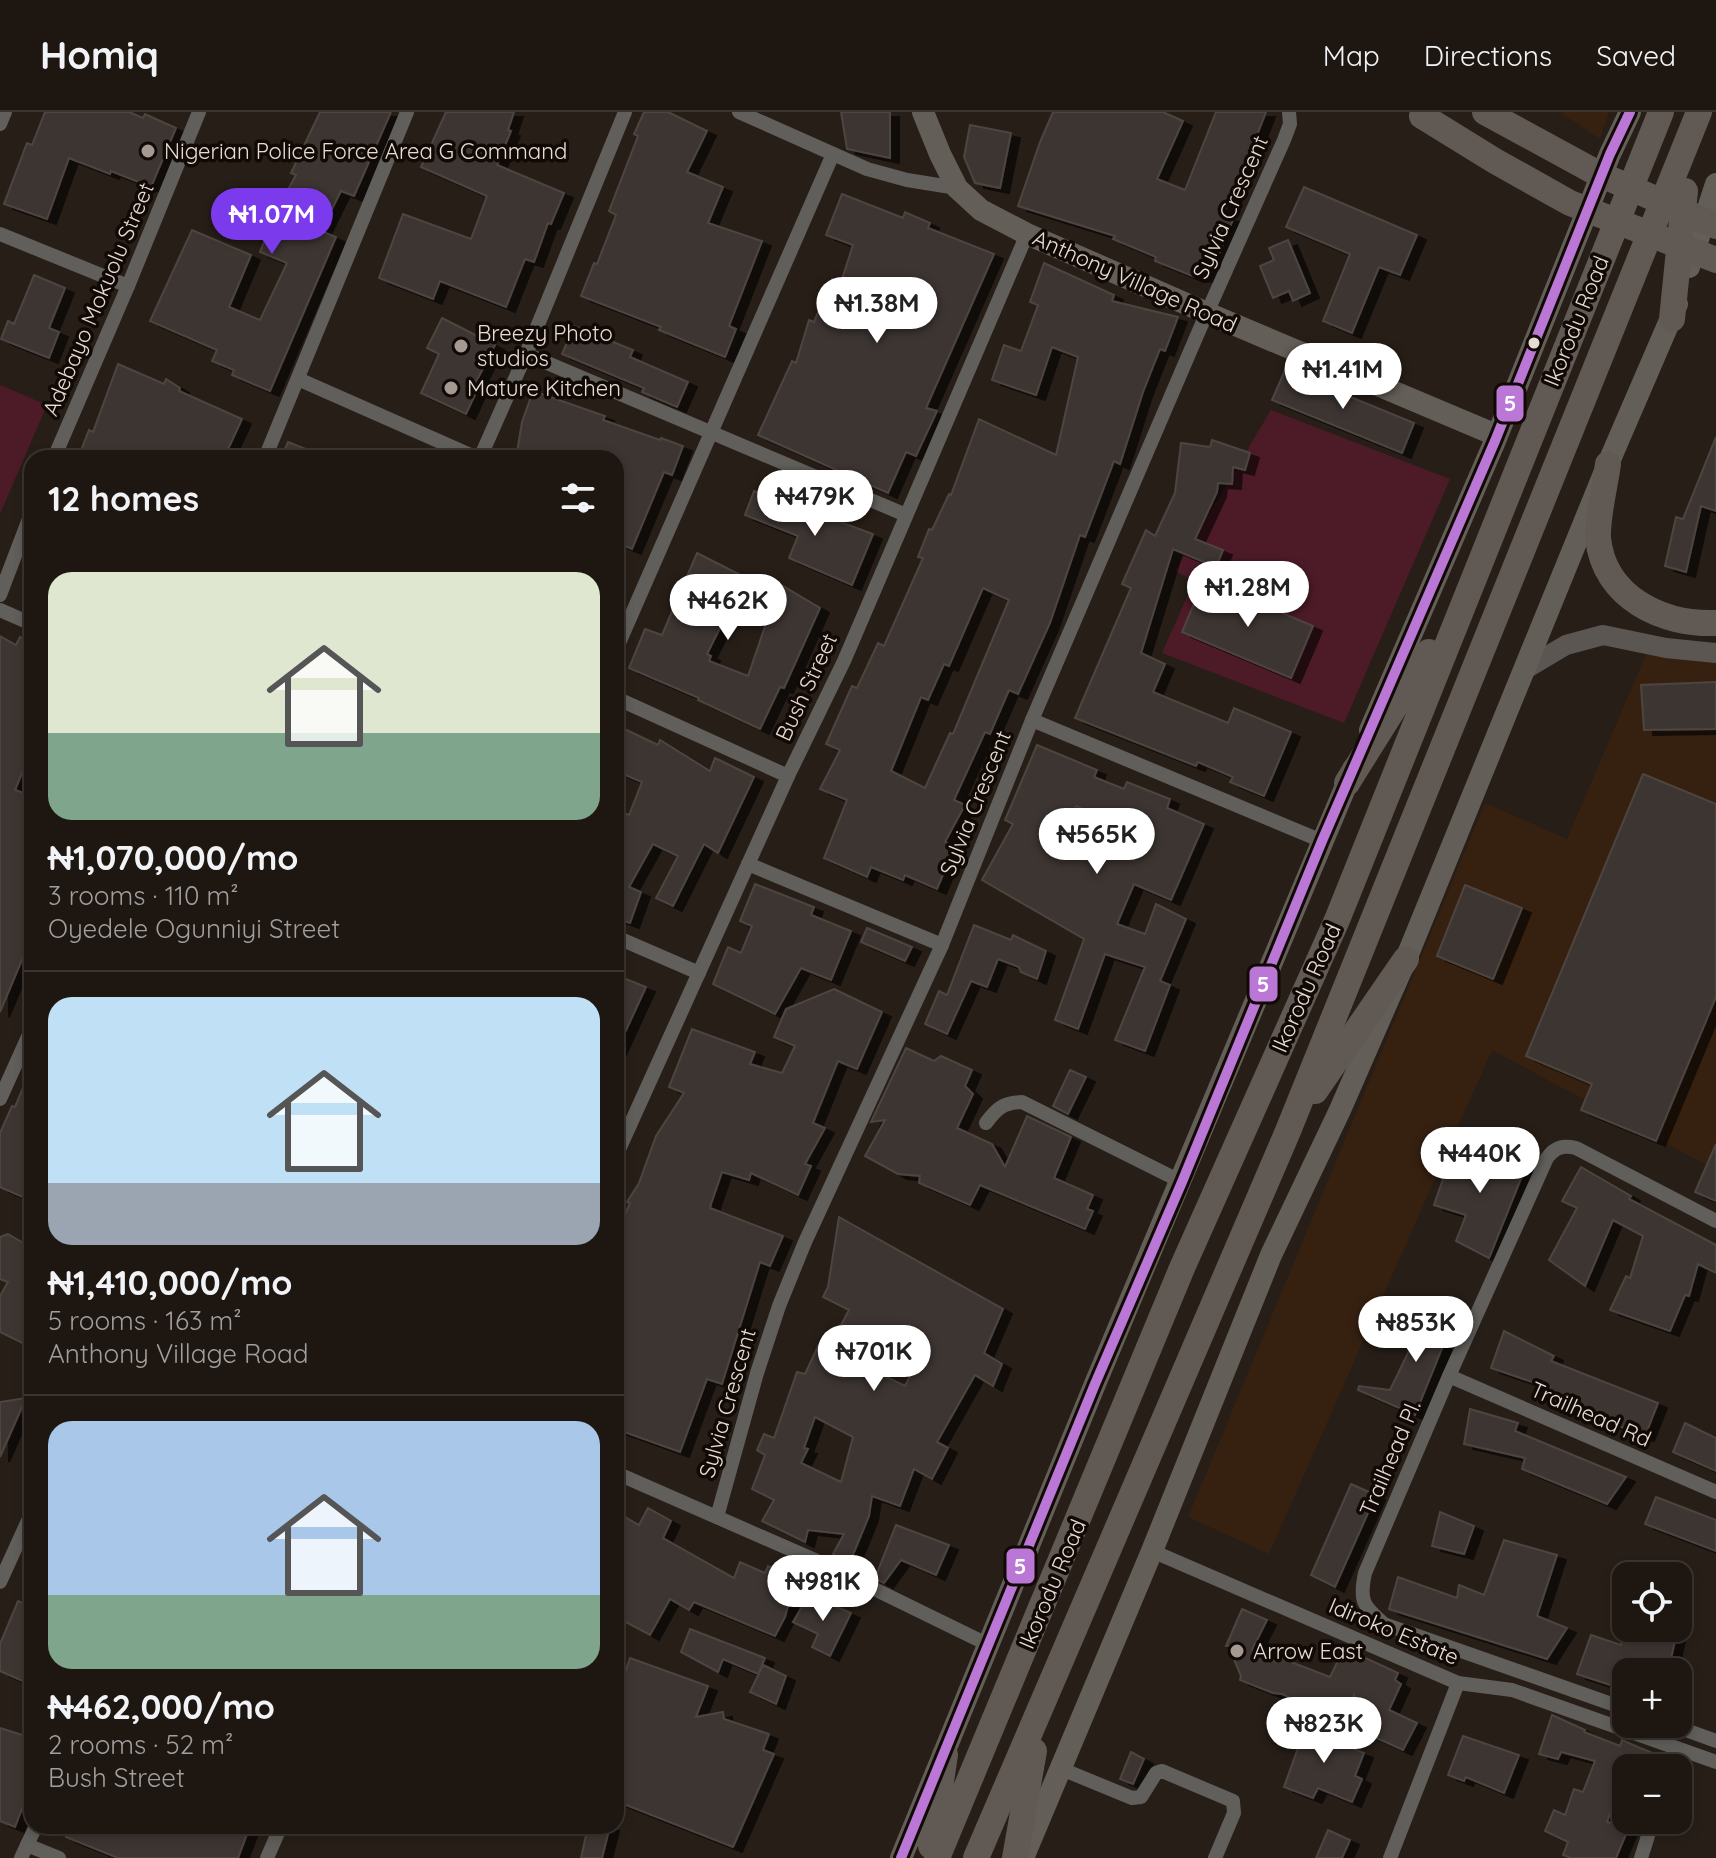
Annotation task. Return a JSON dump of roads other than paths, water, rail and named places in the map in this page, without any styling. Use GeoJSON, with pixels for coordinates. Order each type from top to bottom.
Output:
{"type":"FeatureCollection","features":[{"type":"Feature","properties":{"kind":"highway"},"geometry":{"type":"LineString","coordinates":[[1485,112],[1595,172],[1716,226]]}},
{"type":"Feature","properties":{"kind":"highway","name":"Ikorodu Road"},"geometry":{"type":"LineString","coordinates":[[937,1858],[1182,1268],[1337,920],[1659,112]]}},
{"type":"Feature","properties":{"kind":"highway"},"geometry":{"type":"LineString","coordinates":[[1420,114],[1570,203],[1716,260]]}},
{"type":"Feature","properties":{"kind":"highway"},"geometry":{"type":"LineString","coordinates":[[1672,319],[1695,122]]}},
{"type":"Feature","properties":{"kind":"highway","name":"Ikorodu Road"},"geometry":{"type":"LineString","coordinates":[[976,1858],[1288,1131],[1695,122]]}},
{"type":"Feature","properties":{"kind":"highway"},"geometry":{"type":"LineString","coordinates":[[1608,464],[1598,537],[1609,573],[1625,593],[1643,607],[1667,618],[1694,624],[1716,623]]}},
{"type":"Feature","properties":{"kind":"highway"},"geometry":{"type":"LineString","coordinates":[[1347,783],[1472,580]]}},
{"type":"Feature","properties":{"kind":"highway"},"geometry":{"type":"LineString","coordinates":[[1288,1131],[1406,959]]}},
{"type":"Feature","properties":{"kind":"highway"},"geometry":{"type":"LineString","coordinates":[[1015,1858],[1041,1708]]}},
{"type":"Feature","properties":{"kind":"highway"},"geometry":{"type":"LineString","coordinates":[[929,1858],[945,1755]]}},
{"type":"Feature","properties":{"kind":"main road","name":"Anthony Village Road"},"geometry":{"type":"LineString","coordinates":[[923,112],[957,188],[981,210],[1027,234],[1207,313],[1496,435]]}},
{"type":"Feature","properties":{"kind":"main road","name":"Ikorodu Road"},"geometry":{"type":"LineString","coordinates":[[901,1858],[1089,1398],[1630,112]]}},
{"type":"Feature","properties":{"kind":"main road"},"geometry":{"type":"LineString","coordinates":[[1023,1858],[1152,1551],[1271,1255],[1340,1110],[1406,959],[1608,464],[1672,319],[1716,184]]}},
{"type":"Feature","properties":{"kind":"main road"},"geometry":{"type":"LineString","coordinates":[[1524,670],[1566,645],[1603,635],[1666,648],[1716,653]]}},
{"type":"Feature","properties":{"kind":"street"},"geometry":{"type":"LineString","coordinates":[[0,124],[5,112]]}},
{"type":"Feature","properties":{"kind":"street","name":"Adebayo Mokuolu Street"},"geometry":{"type":"LineString","coordinates":[[57,450],[199,112]]}},
{"type":"Feature","properties":{"kind":"street"},"geometry":{"type":"LineString","coordinates":[[268,450],[407,112]]}},
{"type":"Feature","properties":{"kind":"street"},"geometry":{"type":"LineString","coordinates":[[482,450],[526,354],[625,112]]}},
{"type":"Feature","properties":{"kind":"street"},"geometry":{"type":"LineString","coordinates":[[739,112],[867,169],[907,180],[957,188]]}},
{"type":"Feature","properties":{"kind":"street","name":"Sylvia Crescent"},"geometry":{"type":"LineString","coordinates":[[717,1517],[757,1373],[805,1242],[942,945],[1032,720],[1284,140],[1290,124],[1289,112]]}},
{"type":"Feature","properties":{"kind":"street"},"geometry":{"type":"LineString","coordinates":[[624,632],[833,154]]}},
{"type":"Feature","properties":{"kind":"street"},"geometry":{"type":"LineString","coordinates":[[0,234],[128,286]]}},
{"type":"Feature","properties":{"kind":"street","name":"Bush Street"},"geometry":{"type":"LineString","coordinates":[[624,1138],[788,776],[844,661],[1027,234]]}},
{"type":"Feature","properties":{"kind":"street"},"geometry":{"type":"LineString","coordinates":[[526,354],[906,515]]}},
{"type":"Feature","properties":{"kind":"street"},"geometry":{"type":"LineString","coordinates":[[298,379],[460,450]]}},
{"type":"Feature","properties":{"kind":"street"},"geometry":{"type":"LineString","coordinates":[[0,595],[24,532]]}},
{"type":"Feature","properties":{"kind":"street"},"geometry":{"type":"LineString","coordinates":[[0,610],[24,620]]}},
{"type":"Feature","properties":{"kind":"street"},"geometry":{"type":"LineString","coordinates":[[624,702],[788,776]]}},
{"type":"Feature","properties":{"kind":"street"},"geometry":{"type":"LineString","coordinates":[[1032,720],[1322,841]]}},
{"type":"Feature","properties":{"kind":"street"},"geometry":{"type":"LineString","coordinates":[[748,864],[942,945]]}},
{"type":"Feature","properties":{"kind":"street"},"geometry":{"type":"LineString","coordinates":[[624,940],[699,973]]}},
{"type":"Feature","properties":{"kind":"street"},"geometry":{"type":"LineString","coordinates":[[0,1099],[24,1046]]}},
{"type":"Feature","properties":{"kind":"street"},"geometry":{"type":"LineString","coordinates":[[986,1123],[998,1107],[1007,1102],[1022,1102],[1182,1182]]}},
{"type":"Feature","properties":{"kind":"street","name":"Trailhead Pl."},"geometry":{"type":"LineString","coordinates":[[1612,1704],[1384,1624],[1366,1608],[1361,1592],[1365,1573],[1449,1376],[1547,1158],[1554,1149],[1565,1146],[1576,1148],[1716,1221]]}},
{"type":"Feature","properties":{"kind":"street","name":"Trailhead Rd"},"geometry":{"type":"LineString","coordinates":[[1449,1376],[1716,1492]]}},
{"type":"Feature","properties":{"kind":"street"},"geometry":{"type":"LineString","coordinates":[[624,1476],[894,1597],[989,1645]]}},
{"type":"Feature","properties":{"kind":"street"},"geometry":{"type":"LineString","coordinates":[[0,1582],[24,1530]]}},
{"type":"Feature","properties":{"kind":"street","name":"Idiroko Estate"},"geometry":{"type":"LineString","coordinates":[[1152,1551],[1458,1683],[1512,1690],[1716,1762]]}},
{"type":"Feature","properties":{"kind":"street"},"geometry":{"type":"LineString","coordinates":[[1390,1858],[1458,1683]]}},
{"type":"Feature","properties":{"kind":"street"},"geometry":{"type":"LineString","coordinates":[[1692,1732],[1716,1741]]}},
{"type":"Feature","properties":{"kind":"street"},"geometry":{"type":"LineString","coordinates":[[1674,1754],[1676,1748]]}},
{"type":"Feature","properties":{"kind":"street"},"geometry":{"type":"LineString","coordinates":[[1059,1768],[1132,1798],[1141,1797],[1156,1773],[1162,1771],[1233,1801],[1234,1813],[1215,1858]]}},
{"type":"Feature","properties":{"kind":"street"},"geometry":{"type":"LineString","coordinates":[[267,1858],[278,1834]]}},
{"type":"Feature","properties":{"kind":"street"},"geometry":{"type":"LineString","coordinates":[[1641,1858],[1649,1834]]}},
{"type":"Feature","properties":{"kind":"street"},"geometry":{"type":"LineString","coordinates":[[24,1851],[59,1858]]}},
{"type":"Feature","properties":{"kind":"place","name":"Nigerian Police Force Area G Command"},"geometry":{"type":"Point","coordinates":[148,151]}},
{"type":"Feature","properties":{"kind":"place","name":"Breezy Photo studios"},"geometry":{"type":"Point","coordinates":[461,346]}},
{"type":"Feature","properties":{"kind":"place","name":"Mature Kitchen"},"geometry":{"type":"Point","coordinates":[451,388]}},
{"type":"Feature","properties":{"kind":"place","name":"Arrow East"},"geometry":{"type":"Point","coordinates":[1237,1651]}}]}
